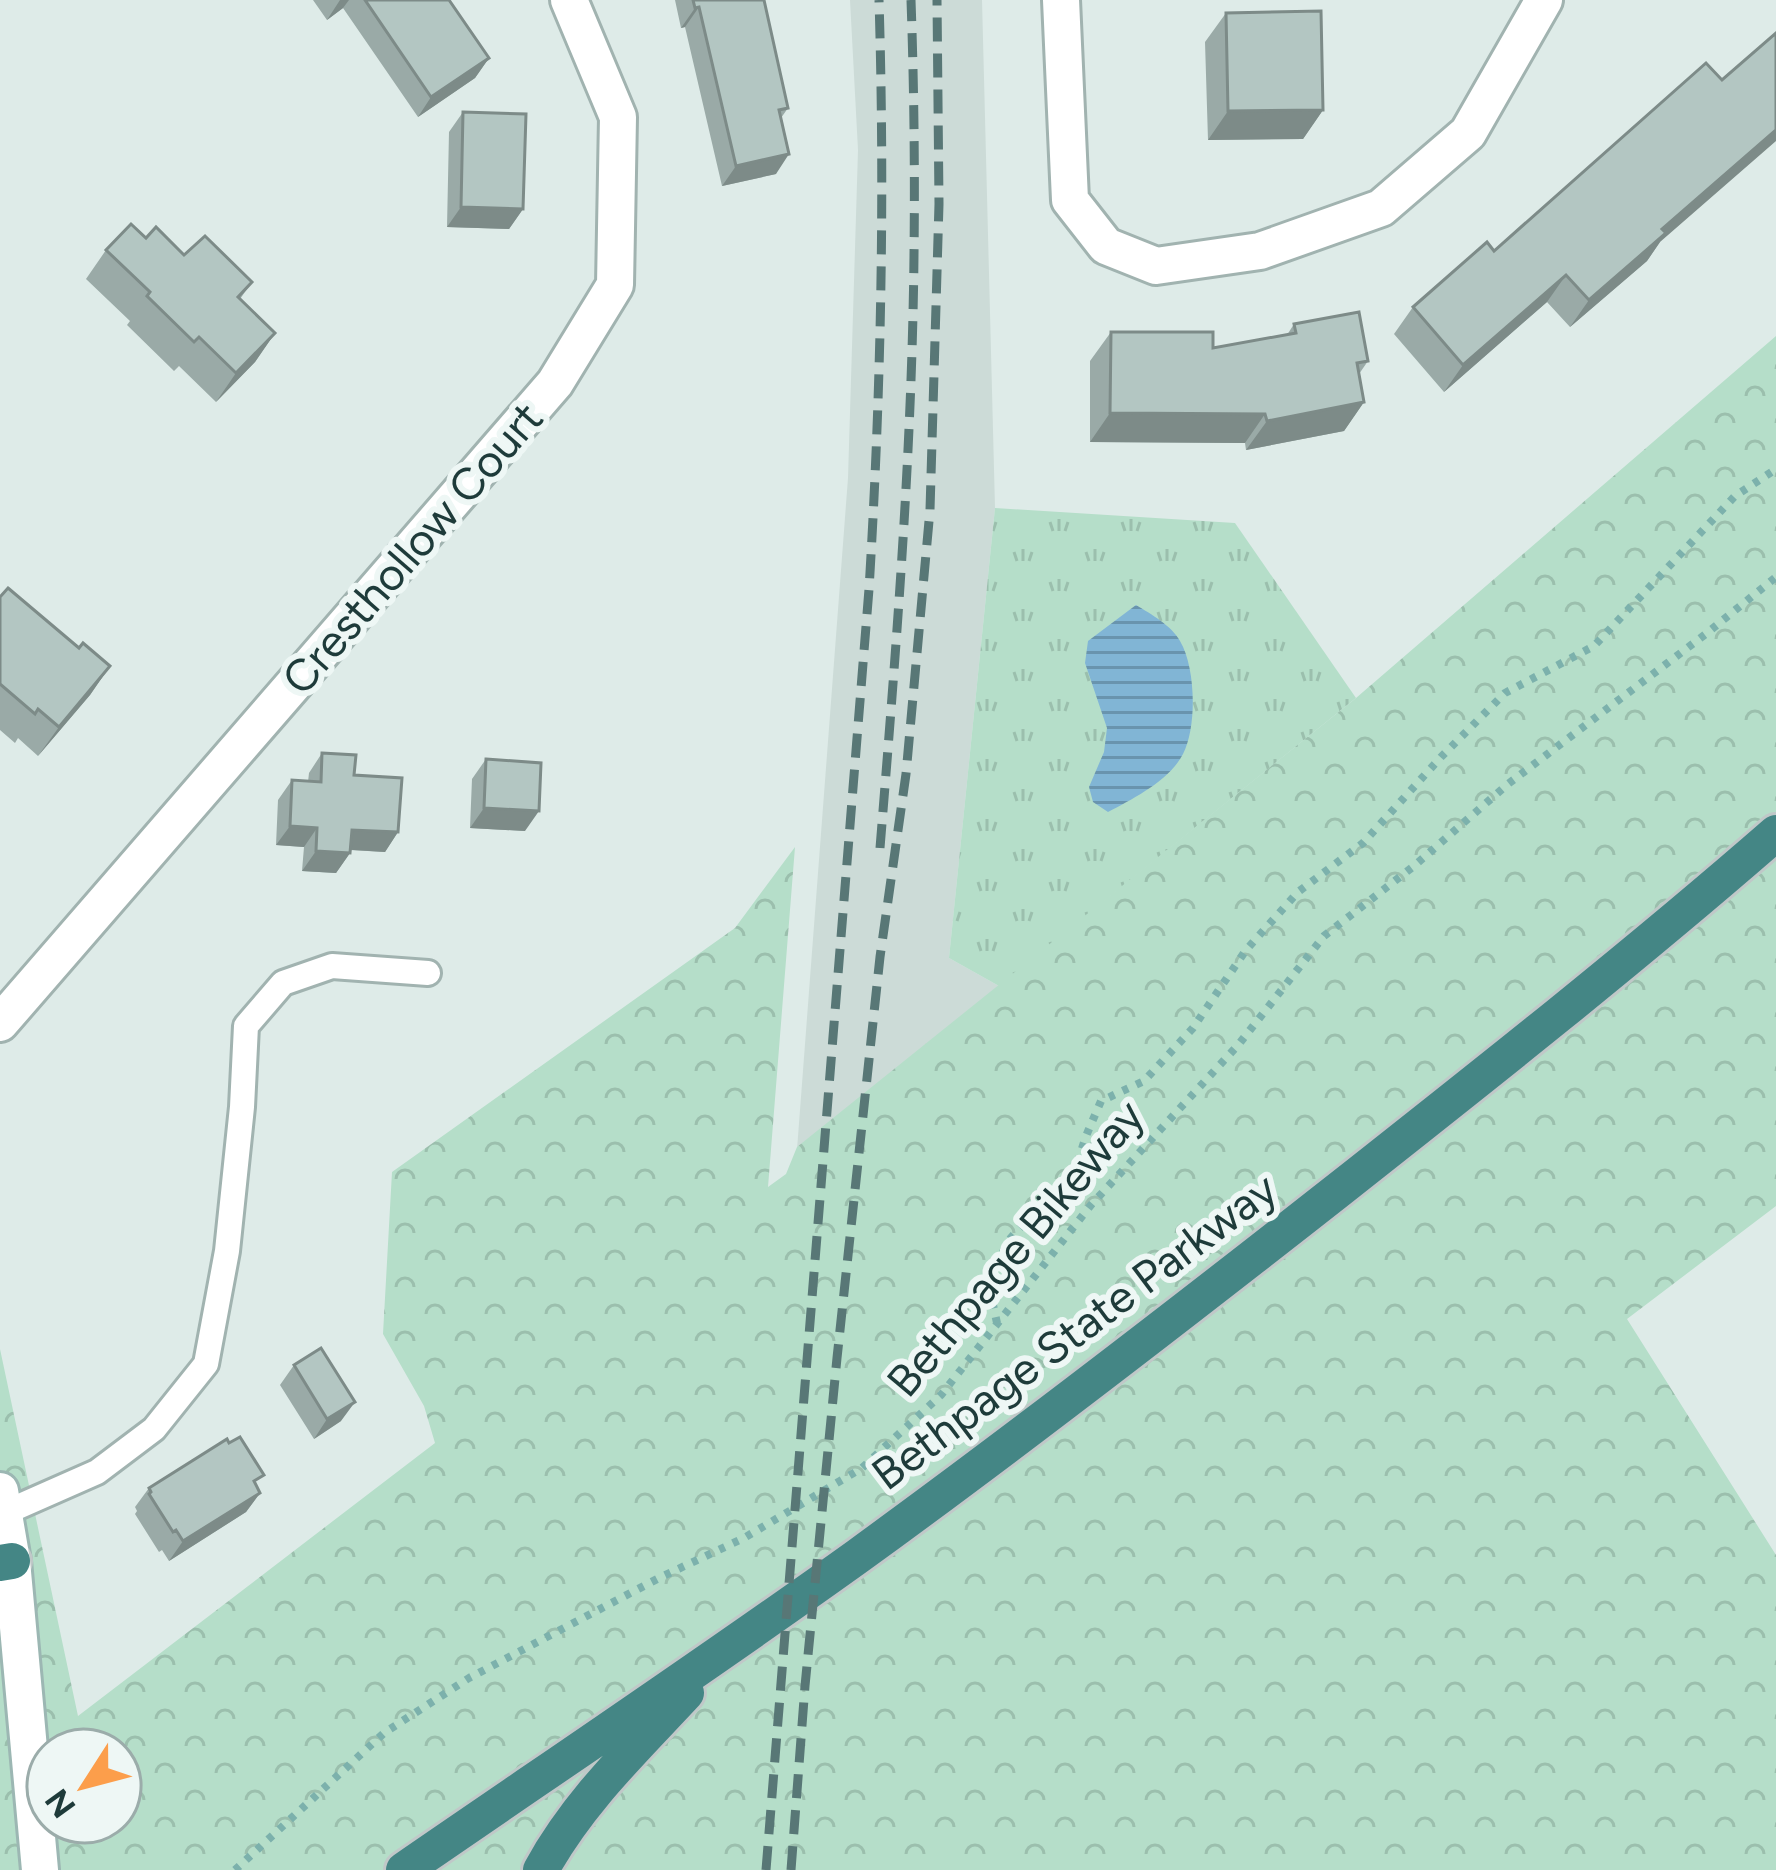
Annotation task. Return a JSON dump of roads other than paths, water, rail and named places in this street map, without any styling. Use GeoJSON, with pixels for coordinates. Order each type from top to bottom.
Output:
{"type":"FeatureCollection","features":[{"type":"Feature","properties":{"kind":"highway","name":"Bethpage State Parkway"},"geometry":{"type":"LineString","coordinates":[[404,1870],[855,1558],[1165,1326],[1695,903],[1776,833]]}},
{"type":"Feature","properties":{"kind":"highway"},"geometry":{"type":"LineString","coordinates":[[541,1870],[582,1807],[734,1641]]}},
{"type":"Feature","properties":{"kind":"street","name":"Cresthollow Court"},"geometry":{"type":"LineString","coordinates":[[0,1023],[555,383],[615,285],[618,117],[569,0]]}},
{"type":"Feature","properties":{"kind":"street"},"geometry":{"type":"LineString","coordinates":[[1061,0],[1070,200],[1106,246],[1156,266],[1260,251],[1381,208],[1468,133],[1544,0]]}},
{"type":"Feature","properties":{"kind":"street"},"geometry":{"type":"LineString","coordinates":[[2,1502],[40,1870]]}},
{"type":"Feature","properties":{"kind":"lane"},"geometry":{"type":"LineString","coordinates":[[2,1502],[97,1472],[154,1429],[206,1364],[227,1251],[246,1026],[283,983],[332,966],[428,973]]}},
{"type":"Feature","properties":{"kind":"water"},"geometry":{"type":"Polygon","coordinates":[[[1136,605],[1172,630],[1185,652],[1192,682],[1191,729],[1183,754],[1169,772],[1108,812],[1093,802],[1089,787],[1104,752],[1107,728],[1085,663],[1088,641],[1136,605]]]}},
{"type":"Feature","properties":{"kind":"railway"},"geometry":{"type":"LineString","coordinates":[[766,1870],[869,589],[881,295],[879,0]]}},
{"type":"Feature","properties":{"kind":"railway"},"geometry":{"type":"LineString","coordinates":[[880,848],[913,329],[911,0]]}},
{"type":"Feature","properties":{"kind":"railway"},"geometry":{"type":"LineString","coordinates":[[791,1870],[837,1358],[880,957],[906,774],[930,510],[939,204],[937,0]]}}]}
